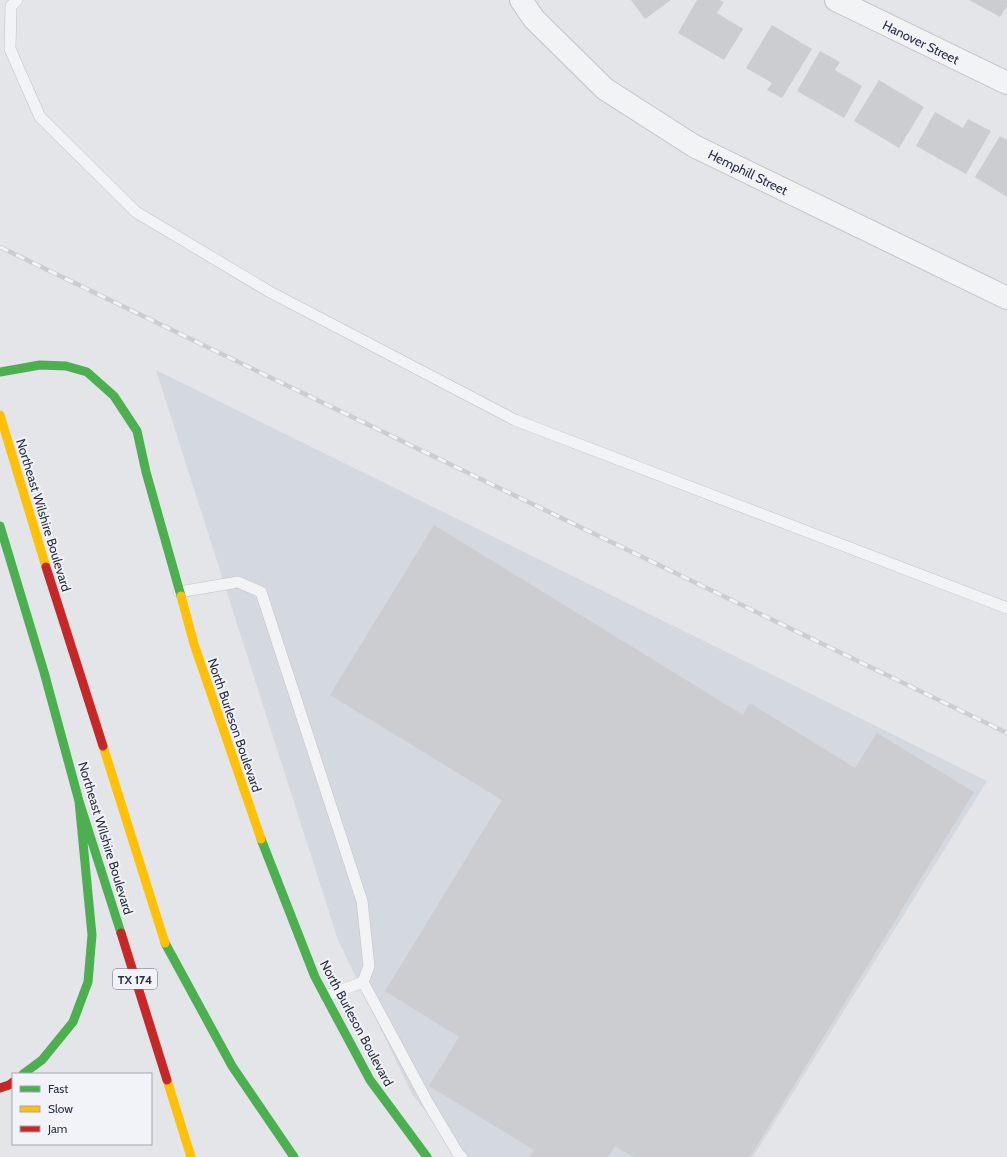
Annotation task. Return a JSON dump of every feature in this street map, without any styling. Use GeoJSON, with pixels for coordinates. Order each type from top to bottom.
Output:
{"type":"FeatureCollection","features":[{"type":"Feature","properties":{"kind":"main road","name":"North Burleson Boulevard"},"geometry":{"type":"LineString","coordinates":[[0,372],[40,365],[66,366],[87,372],[114,396],[137,431],[146,472],[194,644],[257,828],[315,976],[370,1080],[427,1157]]}},
{"type":"Feature","properties":{"kind":"main road","name":"Northeast Wilshire Boulevard"},"geometry":{"type":"LineString","coordinates":[[0,415],[24,500],[165,943],[232,1066],[294,1157]]}},
{"type":"Feature","properties":{"kind":"main road","name":"Northeast Wilshire Boulevard"},"geometry":{"type":"LineString","coordinates":[[0,526],[44,672],[80,801],[191,1157]]}},
{"type":"Feature","properties":{"kind":"main road"},"geometry":{"type":"LineString","coordinates":[[24,1073],[42,1060],[73,1022],[88,982],[92,935],[80,801]]}},
{"type":"Feature","properties":{"kind":"main road"},"geometry":{"type":"LineString","coordinates":[[0,1088],[12,1083]]}},
{"type":"Feature","properties":{"kind":"street","name":"Hemphill Street"},"geometry":{"type":"LineString","coordinates":[[521,0],[534,19],[605,89],[694,146],[1007,298]]}},
{"type":"Feature","properties":{"kind":"street","name":"Hanover Street"},"geometry":{"type":"LineString","coordinates":[[836,0],[1007,83]]}},
{"type":"Feature","properties":{"kind":"lane"},"geometry":{"type":"LineString","coordinates":[[17,0],[11,6],[10,49],[40,117],[136,212],[270,292],[515,420],[1007,608]]}},
{"type":"Feature","properties":{"kind":"lane"},"geometry":{"type":"LineString","coordinates":[[179,592],[238,582],[261,592],[362,901],[369,966],[363,982],[326,996]]}},
{"type":"Feature","properties":{"kind":"lane"},"geometry":{"type":"LineString","coordinates":[[363,982],[428,1103],[459,1155],[462,1157]]}},
{"type":"Feature","properties":{"kind":"shaded area"},"geometry":{"type":"Polygon","coordinates":[[[156,370],[987,781],[753,1157],[461,1157],[412,1094],[338,940],[156,370]]]}},
{"type":"Feature","properties":{"kind":"building"},"geometry":{"type":"Polygon","coordinates":[[[631,0],[671,0],[645,19],[631,0]]]}},
{"type":"Feature","properties":{"kind":"building"},"geometry":{"type":"Polygon","coordinates":[[[697,0],[720,0],[724,2],[717,13],[743,29],[724,60],[678,33],[697,0]]]}},
{"type":"Feature","properties":{"kind":"building"},"geometry":{"type":"Polygon","coordinates":[[[969,0],[1007,0],[1007,6],[1000,17],[969,0]]]}},
{"type":"Feature","properties":{"kind":"building"},"geometry":{"type":"Polygon","coordinates":[[[772,25],[812,49],[782,98],[767,90],[772,83],[746,68],[772,25]]]}},
{"type":"Feature","properties":{"kind":"building"},"geometry":{"type":"Polygon","coordinates":[[[820,51],[840,62],[835,70],[862,86],[844,118],[797,91],[820,51]]]}},
{"type":"Feature","properties":{"kind":"building"},"geometry":{"type":"Polygon","coordinates":[[[879,80],[924,107],[899,148],[854,121],[879,80]]]}},
{"type":"Feature","properties":{"kind":"building"},"geometry":{"type":"Polygon","coordinates":[[[935,112],[963,128],[968,119],[991,131],[966,174],[916,146],[935,112]]]}},
{"type":"Feature","properties":{"kind":"building"},"geometry":{"type":"Polygon","coordinates":[[[1000,136],[1007,140],[1007,197],[975,177],[1000,136]]]}},
{"type":"Feature","properties":{"kind":"building"},"geometry":{"type":"Polygon","coordinates":[[[434,525],[743,715],[750,703],[855,768],[877,733],[974,792],[750,1157],[633,1157],[615,1146],[608,1157],[529,1157],[534,1150],[429,1086],[459,1037],[385,991],[502,800],[330,695],[434,525]]]}},
{"type":"Feature","properties":{"kind":"railway"},"geometry":{"type":"LineString","coordinates":[[0,247],[1007,733]]}},
{"type":"Feature","properties":{"kind":"traffic: fast"},"geometry":{"type":"LineString","coordinates":[[0,372],[40,365],[66,366],[87,372],[114,396],[137,431],[146,472],[181,596]]}},
{"type":"Feature","properties":{"kind":"traffic: fast"},"geometry":{"type":"LineString","coordinates":[[0,526],[44,672],[79,801],[121,933]]}},
{"type":"Feature","properties":{"kind":"traffic: fast"},"geometry":{"type":"LineString","coordinates":[[24,1073],[42,1060],[73,1022],[88,982],[92,935],[79,801]]}},
{"type":"Feature","properties":{"kind":"traffic: fast"},"geometry":{"type":"LineString","coordinates":[[261,839],[315,977],[370,1080],[427,1157]]}},
{"type":"Feature","properties":{"kind":"traffic: fast"},"geometry":{"type":"LineString","coordinates":[[165,943],[232,1066],[294,1157]]}},
{"type":"Feature","properties":{"kind":"traffic: slow"},"geometry":{"type":"LineString","coordinates":[[0,415],[46,567]]}},
{"type":"Feature","properties":{"kind":"traffic: slow"},"geometry":{"type":"LineString","coordinates":[[181,596],[194,644],[261,839]]}},
{"type":"Feature","properties":{"kind":"traffic: slow"},"geometry":{"type":"LineString","coordinates":[[103,746],[165,943]]}},
{"type":"Feature","properties":{"kind":"traffic: slow"},"geometry":{"type":"LineString","coordinates":[[167,1080],[191,1157]]}},
{"type":"Feature","properties":{"kind":"traffic: jam"},"geometry":{"type":"LineString","coordinates":[[46,567],[103,746]]}},
{"type":"Feature","properties":{"kind":"traffic: jam"},"geometry":{"type":"LineString","coordinates":[[121,933],[167,1080]]}},
{"type":"Feature","properties":{"kind":"traffic: jam"},"geometry":{"type":"LineString","coordinates":[[0,1088],[12,1083]]}}]}
